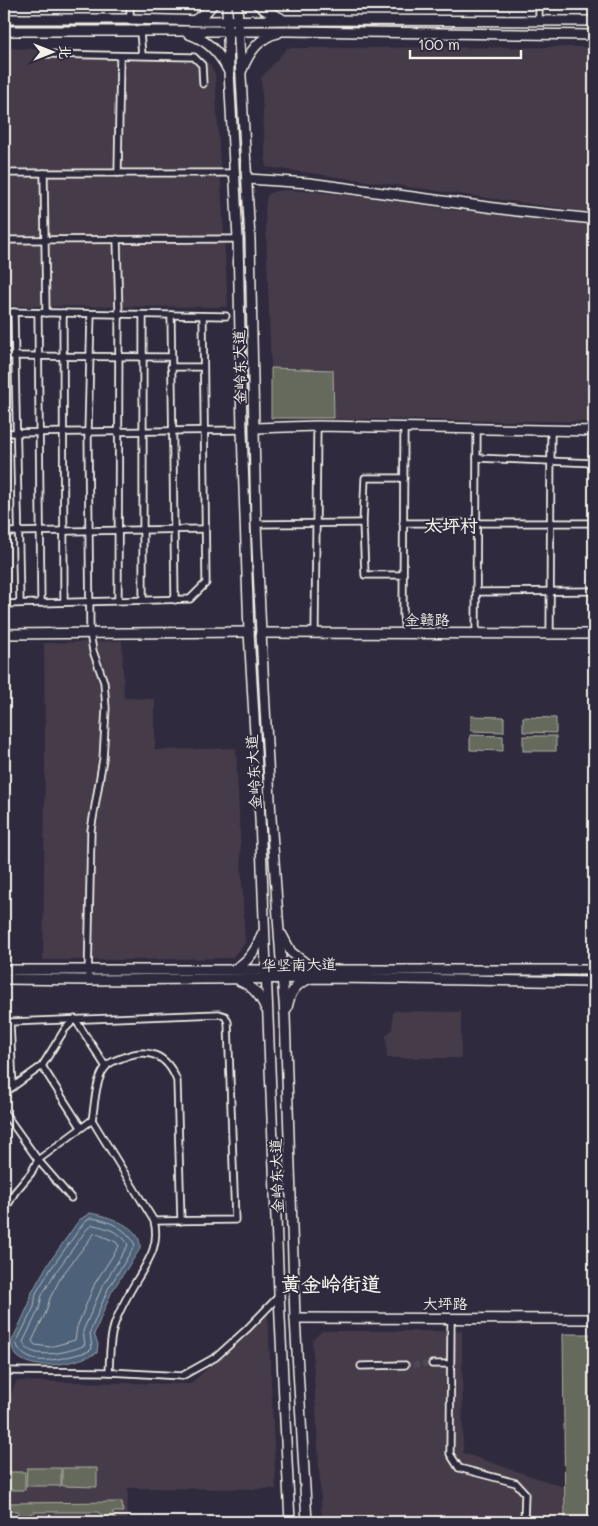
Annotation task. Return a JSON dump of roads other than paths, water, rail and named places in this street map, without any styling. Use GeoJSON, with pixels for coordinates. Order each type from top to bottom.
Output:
{"type":"FeatureCollection","features":[{"type":"Feature","properties":{"kind":"main road"},"geometry":{"type":"LineString","coordinates":[[195,20],[213,4]]}},
{"type":"Feature","properties":{"kind":"main road","name":"金岭东大道"},"geometry":{"type":"LineString","coordinates":[[227,4],[238,239],[249,632],[260,818],[290,1522]]}},
{"type":"Feature","properties":{"kind":"main road","name":"金岭东大道"},"geometry":{"type":"LineString","coordinates":[[237,4],[248,179],[256,524],[261,633],[271,818],[285,1016],[295,1318],[307,1522]]}},
{"type":"Feature","properties":{"kind":"main road"},"geometry":{"type":"LineString","coordinates":[[257,4],[273,14],[289,20]]}},
{"type":"Feature","properties":{"kind":"main road"},"geometry":{"type":"LineString","coordinates":[[4,19],[594,21]]}},
{"type":"Feature","properties":{"kind":"main road"},"geometry":{"type":"LineString","coordinates":[[4,31],[594,34]]}},
{"type":"Feature","properties":{"kind":"main road"},"geometry":{"type":"LineString","coordinates":[[240,75],[248,56],[257,45],[274,33],[288,31]]}},
{"type":"Feature","properties":{"kind":"main road"},"geometry":{"type":"LineString","coordinates":[[182,32],[208,43],[218,53],[229,72]]}},
{"type":"Feature","properties":{"kind":"main road"},"geometry":{"type":"LineString","coordinates":[[232,132],[244,131]]}},
{"type":"Feature","properties":{"kind":"main road"},"geometry":{"type":"LineString","coordinates":[[248,179],[308,183],[517,211],[594,219]]}},
{"type":"Feature","properties":{"kind":"main road"},"geometry":{"type":"LineString","coordinates":[[255,428],[316,426],[551,432],[594,431]]}},
{"type":"Feature","properties":{"kind":"main road"},"geometry":{"type":"LineString","coordinates":[[4,634],[249,632]]}},
{"type":"Feature","properties":{"kind":"main road","name":"金赣路"},"geometry":{"type":"LineString","coordinates":[[261,633],[594,634]]}},
{"type":"Feature","properties":{"kind":"main road"},"geometry":{"type":"LineString","coordinates":[[260,818],[271,818]]}},
{"type":"Feature","properties":{"kind":"main road"},"geometry":{"type":"LineString","coordinates":[[235,969],[253,954],[259,944],[264,926]]}},
{"type":"Feature","properties":{"kind":"main road"},"geometry":{"type":"LineString","coordinates":[[279,926],[291,952],[313,973],[295,986],[288,1001],[285,1016]]}},
{"type":"Feature","properties":{"kind":"main road","name":"华坚南大道"},"geometry":{"type":"LineString","coordinates":[[4,970],[266,969],[282,974]]}},
{"type":"Feature","properties":{"kind":"main road","name":"华坚南大道"},"geometry":{"type":"LineString","coordinates":[[4,979],[267,979],[282,974],[313,973],[594,970]]}},
{"type":"Feature","properties":{"kind":"main road","name":"华坚南大道"},"geometry":{"type":"LineString","coordinates":[[313,973],[594,982]]}},
{"type":"Feature","properties":{"kind":"main road"},"geometry":{"type":"LineString","coordinates":[[236,979],[249,985],[254,990],[264,1004],[269,1016]]}},
{"type":"Feature","properties":{"kind":"main road","name":"大坪路"},"geometry":{"type":"LineString","coordinates":[[295,1318],[594,1319]]}},
{"type":"Feature","properties":{"kind":"street"},"geometry":{"type":"LineString","coordinates":[[130,4],[130,19]]}},
{"type":"Feature","properties":{"kind":"street"},"geometry":{"type":"LineString","coordinates":[[539,4],[539,20]]}},
{"type":"Feature","properties":{"kind":"street"},"geometry":{"type":"LineString","coordinates":[[140,32],[142,55]]}},
{"type":"Feature","properties":{"kind":"street"},"geometry":{"type":"LineString","coordinates":[[47,54],[194,57],[202,65],[204,84]]}},
{"type":"Feature","properties":{"kind":"street"},"geometry":{"type":"LineString","coordinates":[[118,173],[120,56]]}},
{"type":"Feature","properties":{"kind":"street"},"geometry":{"type":"LineString","coordinates":[[4,173],[234,173]]}},
{"type":"Feature","properties":{"kind":"street"},"geometry":{"type":"LineString","coordinates":[[44,173],[46,313]]}},
{"type":"Feature","properties":{"kind":"street"},"geometry":{"type":"LineString","coordinates":[[117,239],[119,314],[118,600]]}},
{"type":"Feature","properties":{"kind":"street"},"geometry":{"type":"LineString","coordinates":[[4,240],[238,239]]}},
{"type":"Feature","properties":{"kind":"street"},"geometry":{"type":"LineString","coordinates":[[4,312],[226,316]]}},
{"type":"Feature","properties":{"kind":"street"},"geometry":{"type":"LineString","coordinates":[[14,312],[20,603]]}},
{"type":"Feature","properties":{"kind":"street"},"geometry":{"type":"LineString","coordinates":[[38,313],[41,603]]}},
{"type":"Feature","properties":{"kind":"street"},"geometry":{"type":"LineString","coordinates":[[62,313],[64,602]]}},
{"type":"Feature","properties":{"kind":"street"},"geometry":{"type":"LineString","coordinates":[[88,980],[91,830],[103,759],[106,708],[104,682],[93,651],[90,633],[88,432],[91,314]]}},
{"type":"Feature","properties":{"kind":"street"},"geometry":{"type":"LineString","coordinates":[[143,315],[143,600]]}},
{"type":"Feature","properties":{"kind":"street"},"geometry":{"type":"LineString","coordinates":[[171,315],[175,600]]}},
{"type":"Feature","properties":{"kind":"street"},"geometry":{"type":"LineString","coordinates":[[4,604],[190,599],[206,583],[203,316]]}},
{"type":"Feature","properties":{"kind":"street"},"geometry":{"type":"LineString","coordinates":[[4,356],[171,357]]}},
{"type":"Feature","properties":{"kind":"street"},"geometry":{"type":"LineString","coordinates":[[171,367],[203,368]]}},
{"type":"Feature","properties":{"kind":"street"},"geometry":{"type":"LineString","coordinates":[[315,633],[316,426]]}},
{"type":"Feature","properties":{"kind":"street"},"geometry":{"type":"LineString","coordinates":[[404,428],[403,615],[405,633]]}},
{"type":"Feature","properties":{"kind":"street"},"geometry":{"type":"LineString","coordinates":[[4,433],[204,432],[242,430]]}},
{"type":"Feature","properties":{"kind":"street"},"geometry":{"type":"LineString","coordinates":[[476,634],[477,430]]}},
{"type":"Feature","properties":{"kind":"street"},"geometry":{"type":"LineString","coordinates":[[550,634],[551,432]]}},
{"type":"Feature","properties":{"kind":"street"},"geometry":{"type":"LineString","coordinates":[[477,458],[594,463]]}},
{"type":"Feature","properties":{"kind":"street"},"geometry":{"type":"LineString","coordinates":[[403,575],[365,575],[363,523],[365,478],[404,478]]}},
{"type":"Feature","properties":{"kind":"street"},"geometry":{"type":"LineString","coordinates":[[256,524],[363,523]]}},
{"type":"Feature","properties":{"kind":"street"},"geometry":{"type":"LineString","coordinates":[[403,523],[594,523]]}},
{"type":"Feature","properties":{"kind":"street"},"geometry":{"type":"LineString","coordinates":[[4,532],[205,530]]}},
{"type":"Feature","properties":{"kind":"street"},"geometry":{"type":"LineString","coordinates":[[477,592],[594,591]]}},
{"type":"Feature","properties":{"kind":"street"},"geometry":{"type":"LineString","coordinates":[[13,1087],[10,1022],[75,1018],[219,1014],[224,1016],[228,1022],[235,1220],[154,1221]]}},
{"type":"Feature","properties":{"kind":"street"},"geometry":{"type":"LineString","coordinates":[[4,1093],[42,1066],[65,1029],[75,1018]]}},
{"type":"Feature","properties":{"kind":"street"},"geometry":{"type":"LineString","coordinates":[[75,1018],[106,1067]]}},
{"type":"Feature","properties":{"kind":"street"},"geometry":{"type":"LineString","coordinates":[[109,1372],[111,1337],[114,1325],[153,1251],[156,1235],[154,1221],[92,1120],[98,1087],[106,1067],[117,1059],[129,1054],[142,1052],[153,1054],[164,1060],[173,1070],[177,1081],[181,1221]]}},
{"type":"Feature","properties":{"kind":"street"},"geometry":{"type":"LineString","coordinates":[[42,1066],[81,1127]]}},
{"type":"Feature","properties":{"kind":"street"},"geometry":{"type":"LineString","coordinates":[[4,1112],[38,1160],[71,1198]]}},
{"type":"Feature","properties":{"kind":"street"},"geometry":{"type":"LineString","coordinates":[[4,1212],[15,1192],[31,1173],[38,1160],[92,1120]]}},
{"type":"Feature","properties":{"kind":"street"},"geometry":{"type":"LineString","coordinates":[[4,1371],[109,1372],[182,1376],[216,1357],[279,1296]]}},
{"type":"Feature","properties":{"kind":"street"},"geometry":{"type":"LineString","coordinates":[[451,1318],[450,1454],[459,1468],[516,1483],[525,1493],[524,1522]]}},
{"type":"Feature","properties":{"kind":"street"},"geometry":{"type":"LineString","coordinates":[[432,1364],[450,1364]]}},
{"type":"Feature","properties":{"kind":"street"},"geometry":{"type":"LineString","coordinates":[[361,1366],[405,1365]]}},
{"type":"Feature","properties":{"kind":"water"},"geometry":{"type":"Polygon","coordinates":[[[90,1213],[122,1223],[130,1228],[136,1234],[140,1249],[112,1291],[94,1334],[98,1344],[97,1353],[79,1360],[57,1364],[46,1365],[26,1362],[17,1356],[11,1343],[29,1304],[32,1292],[46,1267],[79,1220],[90,1213]]]}},
{"type":"Feature","properties":{"kind":"tunnel"},"geometry":{"type":"LineString","coordinates":[[405,1365],[432,1364]]}},
{"type":"Feature","properties":{"kind":"district","name":"太坪村"},"geometry":{"type":"Point","coordinates":[451,526]}},
{"type":"Feature","properties":{"kind":"district","name":"黄金岭街道"},"geometry":{"type":"Point","coordinates":[331,1284]}}]}
